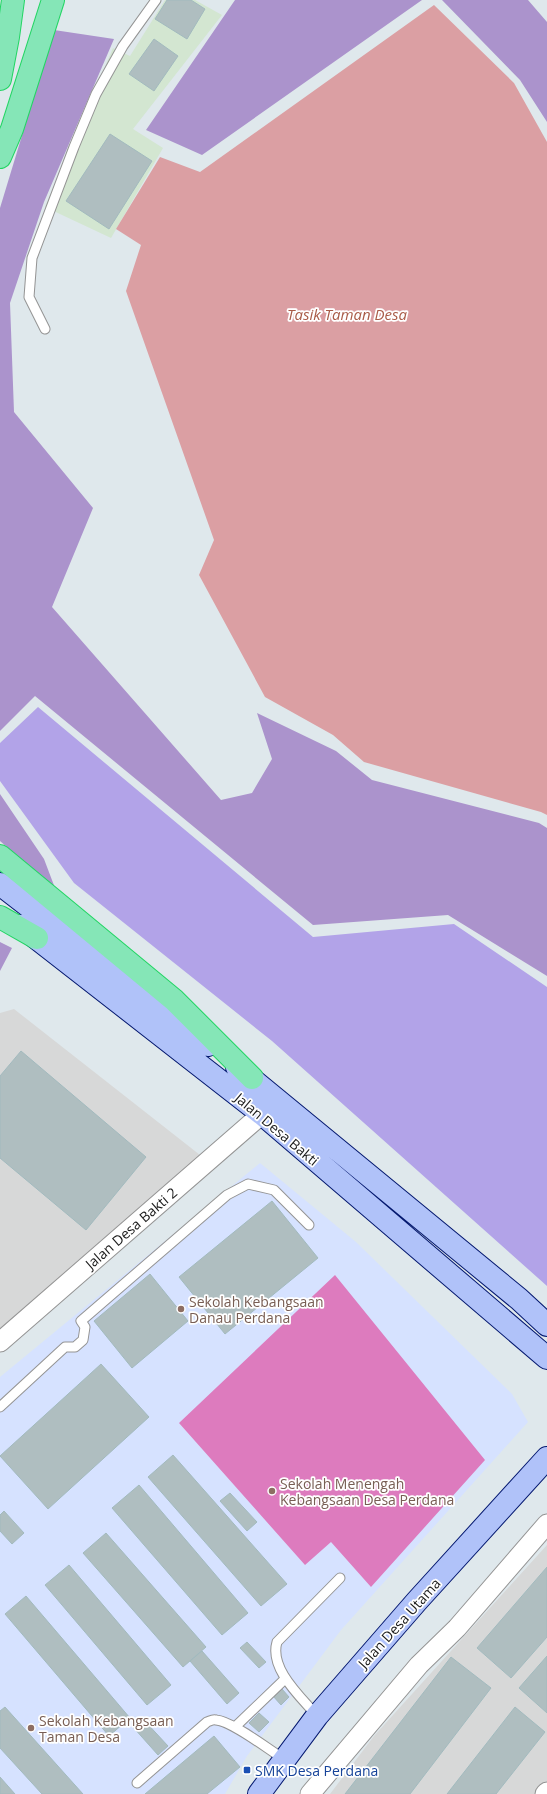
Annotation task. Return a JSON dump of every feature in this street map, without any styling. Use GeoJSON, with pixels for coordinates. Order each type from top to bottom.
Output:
{"type":"FeatureCollection","features":[{"type":"Feature","properties":{"kind":"highway"},"geometry":{"type":"LineString","coordinates":[[0,79],[13,0]]}},
{"type":"Feature","properties":{"kind":"highway"},"geometry":{"type":"LineString","coordinates":[[0,157],[12,129],[53,0]]}},
{"type":"Feature","properties":{"kind":"highway"},"geometry":{"type":"LineString","coordinates":[[0,856],[174,1000],[252,1078]]}},
{"type":"Feature","properties":{"kind":"highway"},"geometry":{"type":"LineString","coordinates":[[0,917],[37,938]]}},
{"type":"Feature","properties":{"kind":"street","name":"Jalan Desa Bakti"},"geometry":{"type":"LineString","coordinates":[[0,884],[252,1078],[520,1300],[547,1325]]}},
{"type":"Feature","properties":{"kind":"street","name":"Jalan Desa Bakti"},"geometry":{"type":"LineString","coordinates":[[0,910],[262,1114],[545,1359]]}},
{"type":"Feature","properties":{"kind":"street","name":"Jalan Desa Bakti 2"},"geometry":{"type":"LineString","coordinates":[[0,1342],[262,1114]]}},
{"type":"Feature","properties":{"kind":"street","name":"Jalan Desa Utama"},"geometry":{"type":"LineString","coordinates":[[259,1794],[317,1716],[417,1601],[547,1458]]}},
{"type":"Feature","properties":{"kind":"street"},"geometry":{"type":"LineString","coordinates":[[310,1794],[419,1664],[457,1628],[547,1524]]}},
{"type":"Feature","properties":{"kind":"lane"},"geometry":{"type":"LineString","coordinates":[[45,329],[29,297],[32,258],[74,147],[96,94],[123,46],[156,0]]}},
{"type":"Feature","properties":{"kind":"lane"},"geometry":{"type":"LineString","coordinates":[[0,1407],[65,1347],[75,1348],[83,1340],[85,1327],[81,1321],[227,1195],[248,1184],[274,1190],[309,1225]]}},
{"type":"Feature","properties":{"kind":"lane"},"geometry":{"type":"LineString","coordinates":[[317,1716],[285,1679],[275,1653],[277,1642],[340,1578]]}},
{"type":"Feature","properties":{"kind":"lane"},"geometry":{"type":"LineString","coordinates":[[235,1727],[285,1679]]}},
{"type":"Feature","properties":{"kind":"lane"},"geometry":{"type":"LineString","coordinates":[[137,1783],[207,1722],[217,1720],[235,1727],[284,1759]]}},
{"type":"Feature","properties":{"kind":"shaded area"},"geometry":{"type":"Polygon","coordinates":[[[165,0],[195,0],[222,15],[133,129],[163,148],[111,238],[45,207],[113,48],[130,56],[165,0]]]}},
{"type":"Feature","properties":{"kind":"shaded area"},"geometry":{"type":"Polygon","coordinates":[[[235,0],[422,0],[202,155],[146,130],[235,0]]]}},
{"type":"Feature","properties":{"kind":"shaded area"},"geometry":{"type":"Polygon","coordinates":[[[442,0],[528,0],[547,22],[547,122],[520,80],[442,0]]]}},
{"type":"Feature","properties":{"kind":"shaded area"},"geometry":{"type":"Polygon","coordinates":[[[54,30],[114,39],[44,202],[10,303],[14,412],[93,508],[52,607],[221,800],[252,793],[272,759],[257,713],[336,751],[372,780],[539,823],[547,828],[547,976],[448,915],[313,925],[35,696],[0,731],[0,208],[54,30]]]}},
{"type":"Feature","properties":{"kind":"shaded area"},"geometry":{"type":"Polygon","coordinates":[[[38,707],[313,937],[454,924],[547,987],[547,1286],[272,1041],[74,883],[0,781],[0,743],[38,707]]]}},
{"type":"Feature","properties":{"kind":"shaded area"},"geometry":{"type":"Polygon","coordinates":[[[0,794],[44,859],[55,888],[0,841],[0,794]]]}},
{"type":"Feature","properties":{"kind":"shaded area"},"geometry":{"type":"Polygon","coordinates":[[[0,942],[12,948],[0,971],[0,942]]]}},
{"type":"Feature","properties":{"kind":"shaded area"},"geometry":{"type":"Polygon","coordinates":[[[14,1009],[200,1155],[0,1332],[0,1013],[14,1009]]]}},
{"type":"Feature","properties":{"kind":"shaded area","name":"Sekolah Menengah Kebangsaan Desa Perdana"},"geometry":{"type":"Polygon","coordinates":[[[260,1163],[356,1242],[512,1394],[528,1422],[341,1630],[247,1756],[225,1794],[0,1794],[0,1377],[260,1163]]]}},
{"type":"Feature","properties":{"kind":"shaded area"},"geometry":{"type":"Polygon","coordinates":[[[335,1275],[485,1460],[371,1587],[331,1542],[305,1565],[179,1423],[335,1275]]]}},
{"type":"Feature","properties":{"kind":"shaded area"},"geometry":{"type":"Polygon","coordinates":[[[547,1545],[547,1794],[330,1794],[374,1736],[547,1545]]]}},
{"type":"Feature","properties":{"kind":"water","name":"Tasik Taman Desa"},"geometry":{"type":"Polygon","coordinates":[[[434,5],[514,83],[547,142],[547,815],[541,812],[364,762],[333,735],[265,697],[199,575],[214,540],[126,291],[141,245],[116,229],[160,157],[200,172],[434,5]]]}},
{"type":"Feature","properties":{"kind":"building"},"geometry":{"type":"Polygon","coordinates":[[[167,0],[191,0],[205,9],[187,39],[155,19],[167,0]]]}},
{"type":"Feature","properties":{"kind":"building"},"geometry":{"type":"Polygon","coordinates":[[[154,39],[178,56],[154,91],[129,74],[154,39]]]}},
{"type":"Feature","properties":{"kind":"building"},"geometry":{"type":"Polygon","coordinates":[[[110,134],[152,161],[109,229],[66,201],[110,134]]]}},
{"type":"Feature","properties":{"kind":"building"},"geometry":{"type":"Polygon","coordinates":[[[21,1051],[146,1157],[86,1230],[0,1158],[0,1076],[21,1051]]]}},
{"type":"Feature","properties":{"kind":"building"},"geometry":{"type":"Polygon","coordinates":[[[272,1201],[318,1258],[225,1334],[179,1277],[272,1201]]]}},
{"type":"Feature","properties":{"kind":"building"},"geometry":{"type":"Polygon","coordinates":[[[150,1274],[188,1321],[132,1368],[94,1321],[150,1274]]]}},
{"type":"Feature","properties":{"kind":"building"},"geometry":{"type":"Polygon","coordinates":[[[101,1364],[149,1417],[48,1509],[0,1456],[101,1364]]]}},
{"type":"Feature","properties":{"kind":"building"},"geometry":{"type":"Polygon","coordinates":[[[173,1455],[287,1584],[261,1606],[148,1477],[173,1455]]]}},
{"type":"Feature","properties":{"kind":"building"},"geometry":{"type":"Polygon","coordinates":[[[139,1485],[248,1613],[222,1635],[112,1508],[139,1485]]]}},
{"type":"Feature","properties":{"kind":"building"},"geometry":{"type":"Polygon","coordinates":[[[230,1493],[257,1522],[247,1531],[220,1501],[230,1493]]]}},
{"type":"Feature","properties":{"kind":"building"},"geometry":{"type":"Polygon","coordinates":[[[4,1511],[24,1533],[12,1544],[0,1531],[0,1515],[4,1511]]]}},
{"type":"Feature","properties":{"kind":"building"},"geometry":{"type":"Polygon","coordinates":[[[106,1533],[206,1647],[183,1667],[83,1553],[106,1533]]]}},
{"type":"Feature","properties":{"kind":"building"},"geometry":{"type":"Polygon","coordinates":[[[69,1565],[171,1685],[147,1705],[45,1585],[69,1565]]]}},
{"type":"Feature","properties":{"kind":"building"},"geometry":{"type":"Polygon","coordinates":[[[547,1567],[547,1637],[511,1678],[477,1648],[547,1567]]]}},
{"type":"Feature","properties":{"kind":"building"},"geometry":{"type":"Polygon","coordinates":[[[26,1596],[130,1718],[109,1736],[5,1614],[26,1596]]]}},
{"type":"Feature","properties":{"kind":"building"},"geometry":{"type":"Polygon","coordinates":[[[247,1642],[266,1662],[259,1668],[240,1648],[247,1642]]]}},
{"type":"Feature","properties":{"kind":"building"},"geometry":{"type":"Polygon","coordinates":[[[202,1651],[239,1693],[227,1704],[190,1661],[202,1651]]]}},
{"type":"Feature","properties":{"kind":"building"},"geometry":{"type":"Polygon","coordinates":[[[547,1656],[547,1713],[519,1688],[547,1656]]]}},
{"type":"Feature","properties":{"kind":"building"},"geometry":{"type":"Polygon","coordinates":[[[451,1657],[491,1688],[410,1794],[345,1794],[451,1657]]]}},
{"type":"Feature","properties":{"kind":"building"},"geometry":{"type":"Polygon","coordinates":[[[282,1689],[289,1697],[281,1705],[273,1696],[282,1689]]]}},
{"type":"Feature","properties":{"kind":"building"},"geometry":{"type":"Polygon","coordinates":[[[5,1707],[83,1794],[42,1794],[0,1748],[0,1711],[5,1707]]]}},
{"type":"Feature","properties":{"kind":"building"},"geometry":{"type":"Polygon","coordinates":[[[515,1707],[545,1732],[496,1794],[447,1794],[515,1707]]]}},
{"type":"Feature","properties":{"kind":"building"},"geometry":{"type":"Polygon","coordinates":[[[259,1713],[269,1722],[259,1732],[249,1723],[259,1713]]]}},
{"type":"Feature","properties":{"kind":"building"},"geometry":{"type":"Polygon","coordinates":[[[143,1719],[168,1746],[158,1755],[133,1727],[143,1719]]]}},
{"type":"Feature","properties":{"kind":"building"},"geometry":{"type":"Polygon","coordinates":[[[214,1736],[240,1767],[207,1794],[145,1794],[214,1736]]]}},
{"type":"Feature","properties":{"kind":"building"},"geometry":{"type":"Polygon","coordinates":[[[0,1777],[15,1794],[0,1794],[0,1777]]]}},
{"type":"Feature","properties":{"kind":"place","name":"Sekolah Kebangsaan Danau Perdana"},"geometry":{"type":"Point","coordinates":[181,1309]}},
{"type":"Feature","properties":{"kind":"place","name":"Sekolah Menengah Kebangsaan Desa Perdana"},"geometry":{"type":"Point","coordinates":[272,1491]}},
{"type":"Feature","properties":{"kind":"place","name":"Sekolah Kebangsaan Taman Desa"},"geometry":{"type":"Point","coordinates":[31,1728]}},
{"type":"Feature","properties":{"kind":"place","name":"SMK Desa Perdana"},"geometry":{"type":"Point","coordinates":[247,1770]}}]}
